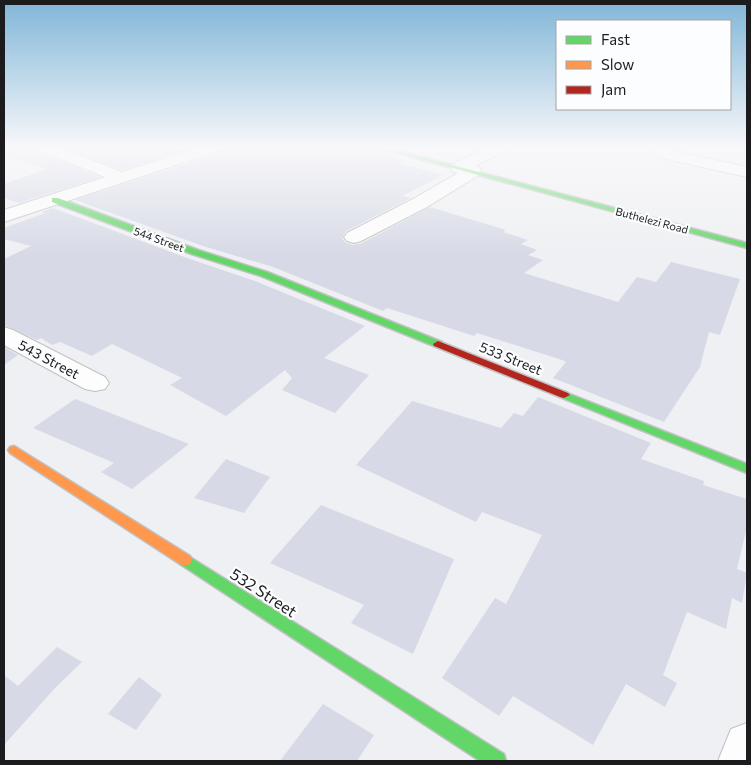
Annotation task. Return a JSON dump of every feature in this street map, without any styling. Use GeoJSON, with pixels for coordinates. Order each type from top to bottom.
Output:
{"type":"FeatureCollection","features":[{"type":"Feature","properties":{"kind":"street"},"geometry":{"type":"LineString","coordinates":[[4,216],[104,184]]}},
{"type":"Feature","properties":{"kind":"street"},"geometry":{"type":"LineString","coordinates":[[354,237],[420,203],[447,184]]}},
{"type":"Feature","properties":{"kind":"street","name":"Buthelezi Road"},"geometry":{"type":"LineString","coordinates":[[517,184],[747,246]]}},
{"type":"Feature","properties":{"kind":"street","name":"544 Street"},"geometry":{"type":"LineString","coordinates":[[54,200],[195,252],[264,274]]}},
{"type":"Feature","properties":{"kind":"street","name":"533 Street"},"geometry":{"type":"LineString","coordinates":[[264,274],[747,469]]}},
{"type":"Feature","properties":{"kind":"street","name":"543 Street"},"geometry":{"type":"LineString","coordinates":[[4,335],[95,383]]}},
{"type":"Feature","properties":{"kind":"street","name":"532 Street"},"geometry":{"type":"LineString","coordinates":[[14,450],[496,761]]}},
{"type":"Feature","properties":{"kind":"street"},"geometry":{"type":"LineString","coordinates":[[741,761],[747,745]]}},
{"type":"Feature","properties":{"kind":"building"},"geometry":{"type":"Polygon","coordinates":[[[4,184],[79,184],[19,203],[4,198],[4,184]]]}},
{"type":"Feature","properties":{"kind":"building"},"geometry":{"type":"Polygon","coordinates":[[[125,184],[426,184],[402,196],[411,198],[346,231],[342,238],[346,243],[353,245],[362,243],[430,207],[506,230],[503,232],[528,240],[521,244],[537,250],[528,255],[543,260],[524,273],[618,302],[637,277],[656,282],[671,262],[740,279],[720,335],[709,332],[700,367],[664,422],[553,378],[566,362],[562,360],[477,333],[474,336],[387,308],[383,311],[273,267],[203,246],[75,200],[125,184]]]}},
{"type":"Feature","properties":{"kind":"building"},"geometry":{"type":"Polygon","coordinates":[[[53,208],[255,281],[365,326],[324,358],[369,375],[335,413],[282,390],[292,378],[285,370],[226,416],[170,385],[182,378],[112,344],[92,356],[60,342],[52,345],[41,338],[37,340],[4,325],[4,259],[31,246],[4,239],[4,228],[45,213],[41,212],[53,208]]]}},
{"type":"Feature","properties":{"kind":"building"},"geometry":{"type":"Polygon","coordinates":[[[4,347],[18,355],[4,365],[4,347]]]}},
{"type":"Feature","properties":{"kind":"building"},"geometry":{"type":"Polygon","coordinates":[[[538,397],[651,443],[641,459],[704,481],[703,485],[747,499],[747,527],[737,569],[747,573],[742,603],[732,598],[726,629],[687,612],[663,675],[677,683],[665,707],[626,684],[593,745],[513,696],[499,716],[442,678],[495,598],[506,604],[542,535],[482,512],[476,522],[356,465],[412,401],[501,428],[514,413],[523,416],[538,397]]]}},
{"type":"Feature","properties":{"kind":"building"},"geometry":{"type":"Polygon","coordinates":[[[75,399],[189,444],[132,489],[101,472],[114,463],[33,428],[75,399]]]}},
{"type":"Feature","properties":{"kind":"building"},"geometry":{"type":"Polygon","coordinates":[[[226,459],[270,477],[244,513],[194,498],[226,459]]]}},
{"type":"Feature","properties":{"kind":"building"},"geometry":{"type":"Polygon","coordinates":[[[321,505],[454,559],[413,654],[351,623],[364,605],[270,563],[321,505]]]}},
{"type":"Feature","properties":{"kind":"building"},"geometry":{"type":"Polygon","coordinates":[[[57,647],[82,662],[55,688],[4,745],[4,675],[18,686],[57,647]]]}},
{"type":"Feature","properties":{"kind":"building"},"geometry":{"type":"Polygon","coordinates":[[[139,677],[162,695],[136,730],[108,714],[139,677]]]}},
{"type":"Feature","properties":{"kind":"building"},"geometry":{"type":"Polygon","coordinates":[[[323,704],[374,735],[357,761],[280,761],[323,704]]]}},
{"type":"Feature","properties":{"kind":"traffic: fast"},"geometry":{"type":"LineString","coordinates":[[515,184],[747,246]]}},
{"type":"Feature","properties":{"kind":"traffic: fast"},"geometry":{"type":"LineString","coordinates":[[55,200],[195,252],[264,274],[438,344]]}},
{"type":"Feature","properties":{"kind":"traffic: fast"},"geometry":{"type":"LineString","coordinates":[[564,395],[747,469]]}},
{"type":"Feature","properties":{"kind":"traffic: fast"},"geometry":{"type":"LineString","coordinates":[[185,560],[497,761]]}},
{"type":"Feature","properties":{"kind":"traffic: slow"},"geometry":{"type":"LineString","coordinates":[[14,450],[185,560]]}},
{"type":"Feature","properties":{"kind":"traffic: jam"},"geometry":{"type":"LineString","coordinates":[[438,344],[564,395]]}}]}
